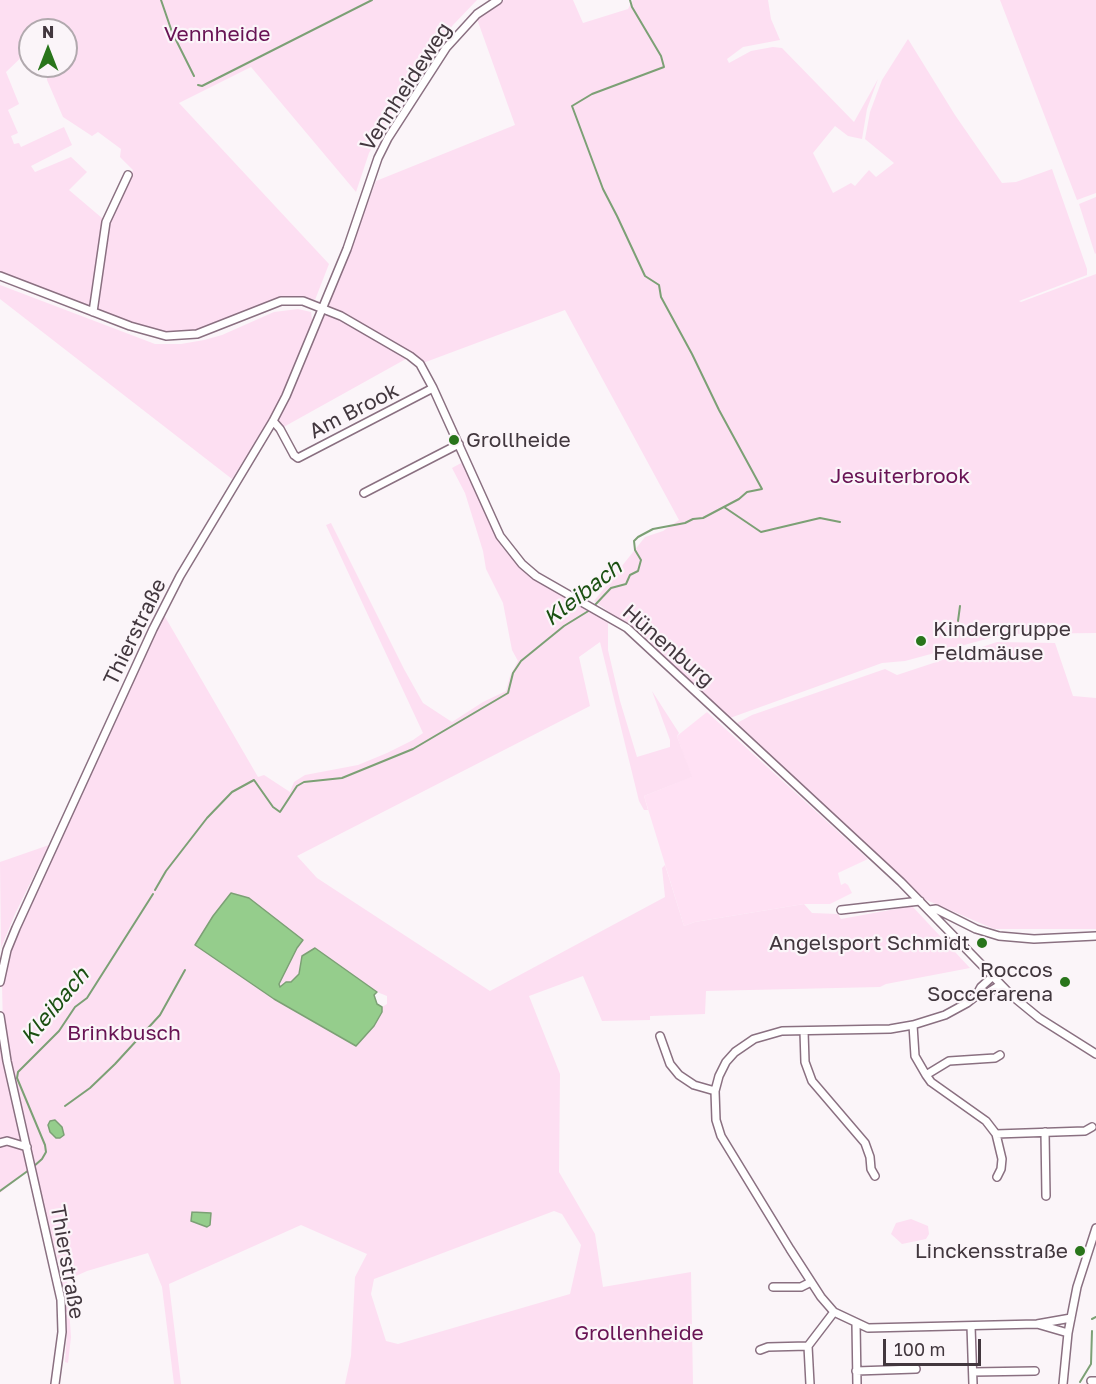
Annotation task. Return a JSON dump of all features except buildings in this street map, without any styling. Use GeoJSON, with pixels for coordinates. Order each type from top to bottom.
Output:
{"type":"FeatureCollection","features":[{"type":"Feature","properties":{"kind":"street","name":"Vennheideweg"},"geometry":{"type":"LineString","coordinates":[[324,308],[378,158],[388,138],[446,48],[477,14],[498,0]]}},
{"type":"Feature","properties":{"kind":"street"},"geometry":{"type":"LineString","coordinates":[[93,312],[106,222],[128,174]]}},
{"type":"Feature","properties":{"kind":"street","name":"Hünenburg"},"geometry":{"type":"LineString","coordinates":[[0,276],[151,334],[179,336],[197,334],[281,301],[303,301],[324,308],[420,364],[459,444],[492,521],[509,549],[536,576],[627,628],[929,910],[1000,985],[1039,1018],[1096,1054]]}},
{"type":"Feature","properties":{"kind":"street","name":"Thierstraße"},"geometry":{"type":"LineString","coordinates":[[0,982],[13,935],[153,629],[180,576],[273,421],[324,308]]}},
{"type":"Feature","properties":{"kind":"street","name":"Am Brook"},"geometry":{"type":"LineString","coordinates":[[273,421],[298,458],[433,388]]}},
{"type":"Feature","properties":{"kind":"street"},"geometry":{"type":"LineString","coordinates":[[364,493],[459,444]]}},
{"type":"Feature","properties":{"kind":"street"},"geometry":{"type":"LineString","coordinates":[[841,910],[920,902]]}},
{"type":"Feature","properties":{"kind":"street","name":"Hünenburg"},"geometry":{"type":"LineString","coordinates":[[929,910],[936,909],[976,929],[999,936],[1034,939],[1096,936]]}},
{"type":"Feature","properties":{"kind":"street"},"geometry":{"type":"LineString","coordinates":[[976,996],[981,987],[992,977]]}},
{"type":"Feature","properties":{"kind":"street"},"geometry":{"type":"LineString","coordinates":[[1000,985],[986,994],[976,996],[945,1015],[913,1025],[890,1029],[769,1034],[741,1047],[726,1062],[715,1090],[716,1120],[721,1136],[811,1282],[834,1312],[868,1328],[1037,1324],[1071,1318]]}},
{"type":"Feature","properties":{"kind":"street","name":"Thierstraße"},"geometry":{"type":"LineString","coordinates":[[0,1016],[7,1061],[62,1309],[61,1346],[55,1384]]}},
{"type":"Feature","properties":{"kind":"street"},"geometry":{"type":"LineString","coordinates":[[913,1025],[915,1056],[931,1082],[986,1121],[996,1134],[1002,1159],[1002,1169],[997,1177]]}},
{"type":"Feature","properties":{"kind":"street"},"geometry":{"type":"LineString","coordinates":[[804,1031],[805,1062],[812,1081],[865,1143],[875,1176]]}},
{"type":"Feature","properties":{"kind":"street"},"geometry":{"type":"LineString","coordinates":[[660,1036],[670,1064],[679,1075],[694,1085],[715,1090]]}},
{"type":"Feature","properties":{"kind":"street"},"geometry":{"type":"LineString","coordinates":[[926,1075],[949,1061],[995,1058],[1000,1055]]}},
{"type":"Feature","properties":{"kind":"street"},"geometry":{"type":"LineString","coordinates":[[996,1134],[1085,1131],[1092,1127]]}},
{"type":"Feature","properties":{"kind":"street"},"geometry":{"type":"LineString","coordinates":[[1045,1132],[1046,1196]]}},
{"type":"Feature","properties":{"kind":"street"},"geometry":{"type":"LineString","coordinates":[[0,1143],[7,1141],[27,1147]]}},
{"type":"Feature","properties":{"kind":"street"},"geometry":{"type":"LineString","coordinates":[[1063,1384],[1071,1318],[1081,1271],[1096,1228]]}},
{"type":"Feature","properties":{"kind":"street"},"geometry":{"type":"LineString","coordinates":[[773,1287],[801,1287],[811,1282]]}},
{"type":"Feature","properties":{"kind":"street"},"geometry":{"type":"LineString","coordinates":[[810,1384],[808,1346],[834,1312]]}},
{"type":"Feature","properties":{"kind":"street"},"geometry":{"type":"LineString","coordinates":[[855,1323],[857,1384]]}},
{"type":"Feature","properties":{"kind":"street"},"geometry":{"type":"LineString","coordinates":[[1037,1324],[1068,1333]]}},
{"type":"Feature","properties":{"kind":"street"},"geometry":{"type":"LineString","coordinates":[[971,1326],[973,1384]]}},
{"type":"Feature","properties":{"kind":"street"},"geometry":{"type":"LineString","coordinates":[[760,1350],[768,1347],[808,1346]]}},
{"type":"Feature","properties":{"kind":"street"},"geometry":{"type":"LineString","coordinates":[[856,1371],[916,1369]]}},
{"type":"Feature","properties":{"kind":"street"},"geometry":{"type":"LineString","coordinates":[[973,1372],[1035,1371]]}},
{"type":"Feature","properties":{"kind":"shaded area"},"geometry":{"type":"Polygon","coordinates":[[[707,712],[868,859],[838,873],[841,885],[845,883],[848,885],[852,893],[830,904],[804,904],[695,922],[684,926],[644,796],[691,777],[677,736],[707,712]]]}},
{"type":"Feature","properties":{"kind":"shaded area"},"geometry":{"type":"Polygon","coordinates":[[[231,893],[249,898],[303,940],[279,984],[280,987],[286,982],[291,982],[299,974],[302,956],[315,948],[377,992],[374,995],[377,1004],[382,1007],[382,1012],[374,1026],[356,1046],[274,999],[195,945],[231,893]]]}},
{"type":"Feature","properties":{"kind":"shaded area"},"geometry":{"type":"Polygon","coordinates":[[[55,1120],[62,1127],[64,1135],[60,1138],[56,1138],[50,1132],[48,1125],[50,1121],[55,1120]]]}},
{"type":"Feature","properties":{"kind":"shaded area"},"geometry":{"type":"Polygon","coordinates":[[[192,1212],[211,1213],[210,1225],[207,1227],[191,1221],[192,1212]]]}},
{"type":"Feature","properties":{"kind":"green space","name":"Vennheide"},"geometry":{"type":"Polygon","coordinates":[[[0,0],[477,0],[453,25],[412,82],[369,153],[356,192],[251,67],[179,103],[329,264],[315,300],[295,296],[281,297],[197,331],[178,333],[153,331],[0,272],[0,0]],[[18,18],[18,60],[6,72],[19,104],[8,110],[18,133],[11,136],[14,144],[19,143],[21,147],[64,127],[72,145],[31,166],[35,172],[71,157],[87,172],[69,190],[109,224],[133,170],[120,157],[121,149],[98,132],[92,136],[63,117],[47,78],[78,78],[78,18],[18,18]]]}},
{"type":"Feature","properties":{"kind":"green space","name":"Jesuiterbrook"},"geometry":{"type":"Polygon","coordinates":[[[504,0],[573,0],[583,23],[628,9],[633,0],[768,0],[771,19],[780,40],[743,47],[727,59],[729,63],[751,51],[773,47],[782,48],[854,122],[878,79],[867,109],[862,139],[848,136],[835,126],[813,153],[833,193],[851,183],[855,186],[869,170],[876,177],[894,163],[865,139],[870,112],[882,80],[908,39],[955,115],[1002,183],[1016,182],[1052,169],[1087,269],[1087,275],[1019,301],[1096,274],[1096,633],[1005,634],[905,661],[882,663],[730,718],[643,637],[594,601],[645,537],[663,531],[679,520],[565,310],[423,363],[413,355],[280,429],[275,423],[329,304],[376,181],[515,125],[477,19],[504,0]]]}},
{"type":"Feature","properties":{"kind":"green space"},"geometry":{"type":"Polygon","coordinates":[[[1000,0],[1096,0],[1096,193],[1077,200],[1000,0]]]}},
{"type":"Feature","properties":{"kind":"green space"},"geometry":{"type":"Polygon","coordinates":[[[1096,197],[1096,253],[1095,254],[1079,204],[1096,197]]]}},
{"type":"Feature","properties":{"kind":"green space"},"geometry":{"type":"Polygon","coordinates":[[[0,285],[155,344],[181,344],[204,340],[222,335],[274,312],[298,309],[311,312],[314,324],[284,395],[232,479],[0,299],[0,285]]]}},
{"type":"Feature","properties":{"kind":"green space"},"geometry":{"type":"Polygon","coordinates":[[[463,462],[502,547],[510,556],[534,579],[608,623],[608,650],[637,757],[670,747],[670,740],[652,691],[679,733],[677,736],[692,777],[644,796],[648,810],[644,810],[639,801],[600,642],[579,657],[590,706],[297,856],[317,878],[490,991],[665,897],[662,868],[665,865],[684,926],[695,922],[804,904],[812,913],[838,914],[841,919],[912,906],[970,968],[880,987],[706,991],[705,1014],[650,1016],[650,1020],[602,1021],[583,976],[529,996],[560,1074],[559,1172],[595,1234],[603,1287],[691,1272],[693,1384],[345,1384],[351,1356],[355,1277],[367,1254],[301,1225],[169,1284],[181,1384],[174,1384],[162,1287],[148,1253],[87,1271],[67,1280],[71,1337],[68,1363],[65,1362],[67,1333],[61,1272],[3,1030],[2,984],[9,951],[107,733],[164,615],[258,777],[264,775],[290,792],[294,782],[305,775],[358,765],[387,753],[423,733],[326,525],[331,523],[423,703],[452,722],[483,702],[506,691],[510,676],[518,661],[512,650],[503,603],[486,569],[483,551],[465,493],[452,468],[463,462]],[[195,945],[274,999],[356,1045],[382,1012],[382,1007],[387,1004],[387,996],[377,992],[315,948],[302,956],[299,974],[291,982],[280,987],[279,984],[297,948],[195,945]],[[554,1211],[374,1279],[371,1294],[386,1341],[398,1344],[570,1294],[581,1245],[562,1214],[554,1211]]]}},
{"type":"Feature","properties":{"kind":"green space"},"geometry":{"type":"Polygon","coordinates":[[[997,642],[1055,643],[1073,696],[1096,698],[1096,929],[994,929],[924,899],[737,723],[752,715],[885,669],[897,675],[997,642]]]}},
{"type":"Feature","properties":{"kind":"green space"},"geometry":{"type":"Polygon","coordinates":[[[49,845],[15,914],[1,948],[0,862],[49,845]]]}},
{"type":"Feature","properties":{"kind":"green space"},"geometry":{"type":"Polygon","coordinates":[[[0,1045],[29,1170],[0,1193],[0,1045]]]}},
{"type":"Feature","properties":{"kind":"green space"},"geometry":{"type":"Polygon","coordinates":[[[911,1219],[928,1226],[929,1234],[926,1239],[902,1244],[891,1234],[896,1223],[911,1219]]]}},
{"type":"Feature","properties":{"kind":"waterway"},"geometry":{"type":"LineString","coordinates":[[161,0],[172,32],[194,76]]}},
{"type":"Feature","properties":{"kind":"waterway"},"geometry":{"type":"LineString","coordinates":[[198,85],[202,86],[372,0]]}},
{"type":"Feature","properties":{"kind":"waterway","name":"Kleibach"},"geometry":{"type":"LineString","coordinates":[[594,606],[611,588],[626,584],[630,575],[638,571],[641,560],[635,550],[634,541],[638,537],[653,529],[703,518],[739,499],[747,492],[762,489],[661,297],[659,285],[645,276],[603,189],[572,106],[592,94],[664,67],[661,56],[630,0]]}},
{"type":"Feature","properties":{"kind":"waterway"},"geometry":{"type":"LineString","coordinates":[[724,507],[761,532],[820,518],[840,522]]}},
{"type":"Feature","properties":{"kind":"waterway"},"geometry":{"type":"LineString","coordinates":[[958,621],[960,606]]}},
{"type":"Feature","properties":{"kind":"waterway","name":"Kleibach"},"geometry":{"type":"LineString","coordinates":[[155,890],[166,871],[207,818],[232,792],[254,780],[273,807],[280,812],[297,786],[304,782],[342,778],[413,749],[508,693],[513,673],[521,661],[564,626],[590,610]]}},
{"type":"Feature","properties":{"kind":"waterway","name":"Kleibach"},"geometry":{"type":"LineString","coordinates":[[33,1167],[46,1152],[45,1145],[17,1078],[18,1072],[59,1031],[75,1007],[87,998],[153,894]]}},
{"type":"Feature","properties":{"kind":"waterway"},"geometry":{"type":"LineString","coordinates":[[65,1106],[90,1088],[160,1015],[185,970]]}},
{"type":"Feature","properties":{"kind":"waterway","name":"Kleibach"},"geometry":{"type":"LineString","coordinates":[[0,1191],[29,1170]]}},
{"type":"Feature","properties":{"kind":"waterway"},"geometry":{"type":"LineString","coordinates":[[1092,1319],[1096,1317]]}},
{"type":"Feature","properties":{"kind":"waterway"},"geometry":{"type":"LineString","coordinates":[[1080,1382],[1091,1364],[1092,1331]]}},
{"type":"Feature","properties":{"kind":"place","name":"Grollheide"},"geometry":{"type":"Point","coordinates":[454,440]}},
{"type":"Feature","properties":{"kind":"place","name":"Kindergruppe Feldmäuse"},"geometry":{"type":"Point","coordinates":[921,641]}},
{"type":"Feature","properties":{"kind":"place","name":"Angelsport Schmidt"},"geometry":{"type":"Point","coordinates":[982,943]}},
{"type":"Feature","properties":{"kind":"place","name":"Roccos Soccerarena"},"geometry":{"type":"Point","coordinates":[1065,982]}},
{"type":"Feature","properties":{"kind":"place","name":"Linckensstraße"},"geometry":{"type":"Point","coordinates":[1080,1251]}},
{"type":"Feature","properties":{"kind":"park label","name":"Brinkbusch"},"geometry":{"type":"Point","coordinates":[124,1033]}},
{"type":"Feature","properties":{"kind":"park label","name":"Grollenheide"},"geometry":{"type":"Point","coordinates":[639,1333]}}]}
